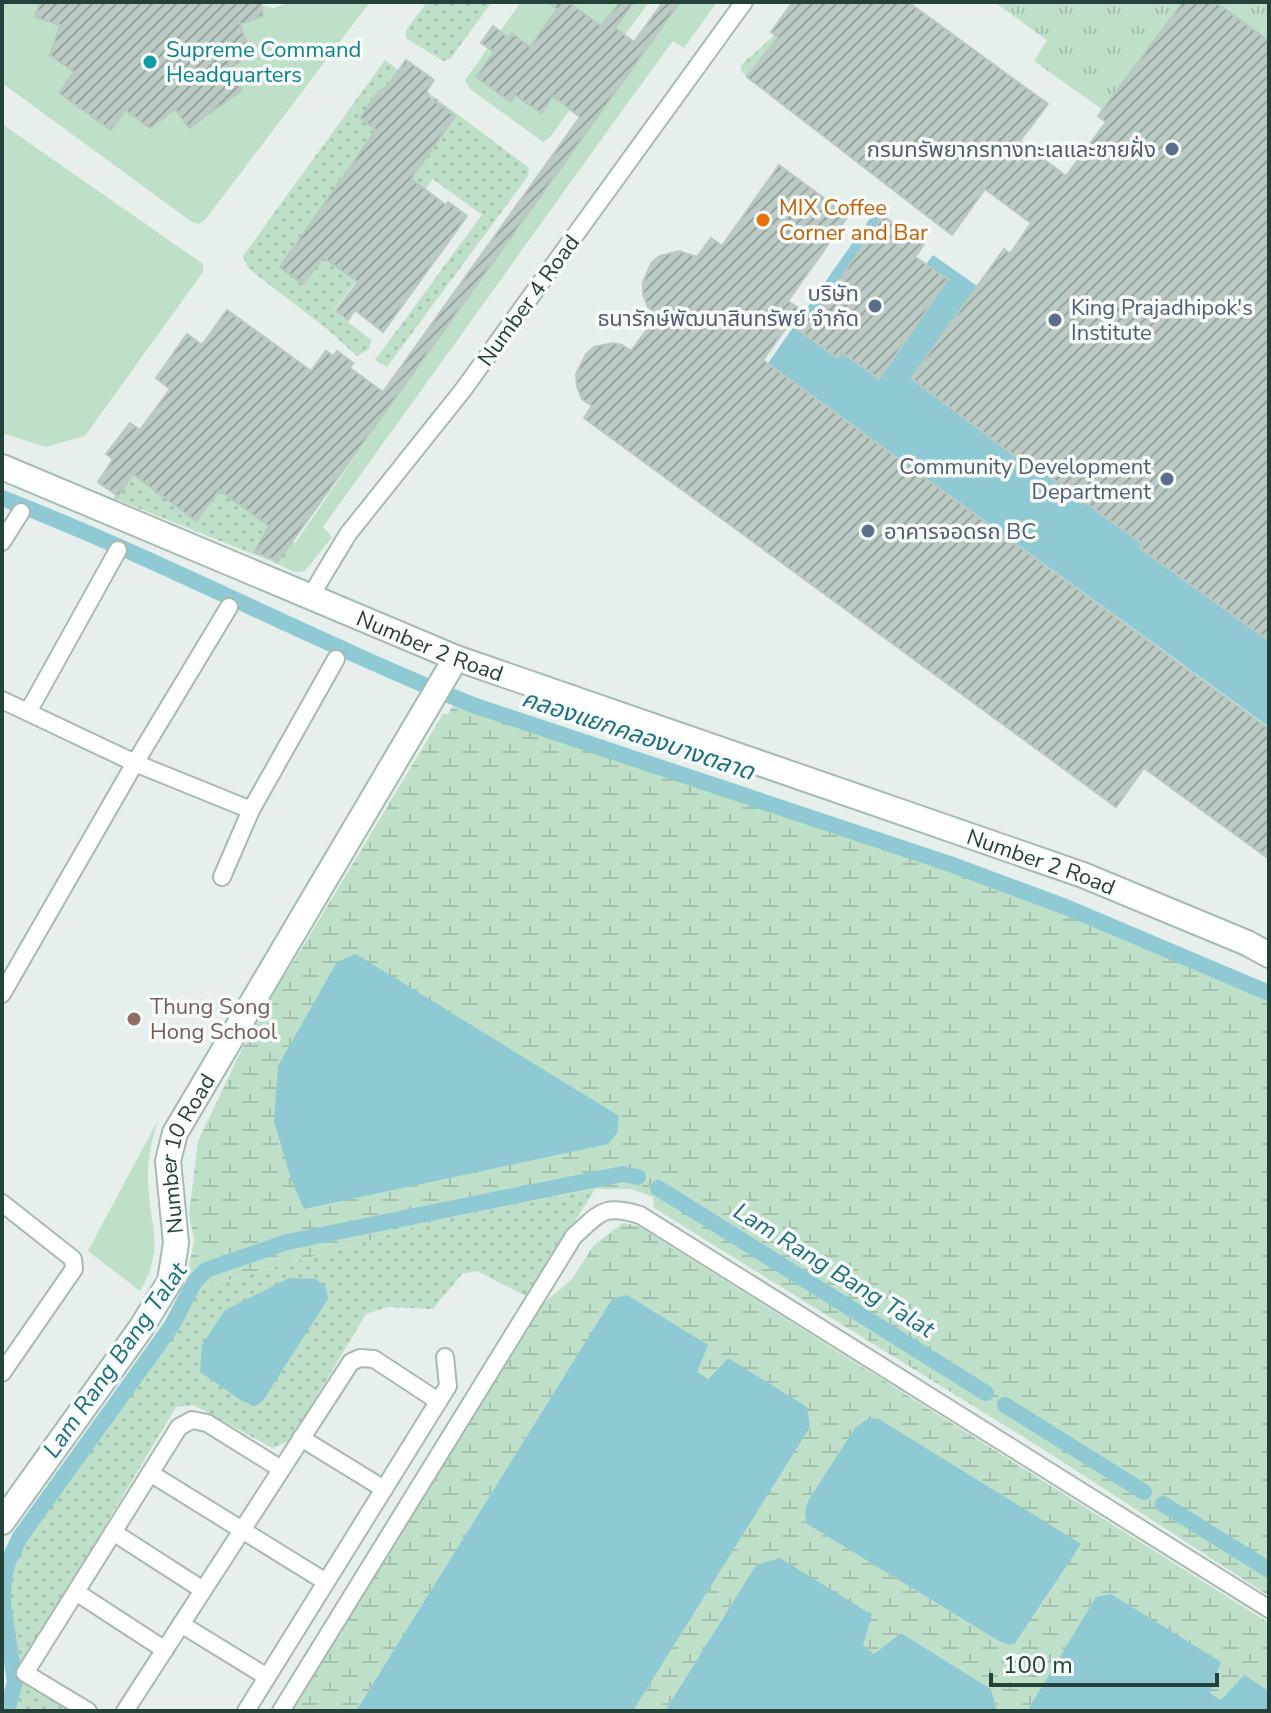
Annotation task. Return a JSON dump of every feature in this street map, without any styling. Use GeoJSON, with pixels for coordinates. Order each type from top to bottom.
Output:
{"type":"FeatureCollection","features":[{"type":"Feature","properties":{"kind":"street","name":"Number 4 Road"},"geometry":{"type":"LineString","coordinates":[[310,597],[348,534],[463,390],[744,2]]}},
{"type":"Feature","properties":{"kind":"street","name":"Number 2 Road"},"geometry":{"type":"LineString","coordinates":[[2,467],[456,658],[1092,879],[1269,955]]}},
{"type":"Feature","properties":{"kind":"street"},"geometry":{"type":"LineString","coordinates":[[2,542],[21,512]]}},
{"type":"Feature","properties":{"kind":"street"},"geometry":{"type":"LineString","coordinates":[[28,712],[118,550]]}},
{"type":"Feature","properties":{"kind":"street"},"geometry":{"type":"LineString","coordinates":[[2,994],[229,607]]}},
{"type":"Feature","properties":{"kind":"street","name":"Number 10 Road"},"geometry":{"type":"LineString","coordinates":[[2,1522],[141,1328],[170,1281],[176,1243],[168,1161],[175,1133],[456,658]]}},
{"type":"Feature","properties":{"kind":"street"},"geometry":{"type":"LineString","coordinates":[[222,877],[251,810],[336,659]]}},
{"type":"Feature","properties":{"kind":"street"},"geometry":{"type":"LineString","coordinates":[[2,700],[135,763],[251,810]]}},
{"type":"Feature","properties":{"kind":"street"},"geometry":{"type":"LineString","coordinates":[[2,1203],[73,1259],[74,1269],[2,1373]]}},
{"type":"Feature","properties":{"kind":"street"},"geometry":{"type":"LineString","coordinates":[[281,1711],[574,1236],[602,1211],[619,1208],[652,1222],[1269,1609]]}},
{"type":"Feature","properties":{"kind":"street"},"geometry":{"type":"LineString","coordinates":[[246,1711],[448,1386],[445,1357]]}},
{"type":"Feature","properties":{"kind":"street"},"geometry":{"type":"LineString","coordinates":[[125,1711],[349,1364],[357,1358],[375,1360],[438,1401]]}},
{"type":"Feature","properties":{"kind":"street"},"geometry":{"type":"LineString","coordinates":[[88,1711],[25,1673],[179,1427],[196,1420],[207,1423],[281,1469]]}},
{"type":"Feature","properties":{"kind":"street"},"geometry":{"type":"LineString","coordinates":[[301,1438],[384,1489]]}},
{"type":"Feature","properties":{"kind":"street"},"geometry":{"type":"LineString","coordinates":[[150,1473],[326,1582]]}},
{"type":"Feature","properties":{"kind":"street"},"geometry":{"type":"LineString","coordinates":[[113,1532],[203,1590]]}},
{"type":"Feature","properties":{"kind":"street"},"geometry":{"type":"LineString","coordinates":[[76,1592],[165,1650]]}},
{"type":"Feature","properties":{"kind":"street"},"geometry":{"type":"LineString","coordinates":[[181,1624],[267,1677]]}},
{"type":"Feature","properties":{"kind":"green space"},"geometry":{"type":"Polygon","coordinates":[[[2,2],[254,2],[273,8],[291,2],[370,2],[199,224],[192,222],[2,83],[2,2]]]}},
{"type":"Feature","properties":{"kind":"green space"},"geometry":{"type":"Polygon","coordinates":[[[427,2],[492,2],[450,59],[443,61],[406,38],[406,30],[427,2]]]}},
{"type":"Feature","properties":{"kind":"green space"},"geometry":{"type":"Polygon","coordinates":[[[521,2],[649,2],[550,137],[543,142],[470,89],[465,80],[521,2]]]}},
{"type":"Feature","properties":{"kind":"green space"},"geometry":{"type":"Polygon","coordinates":[[[681,2],[717,2],[684,48],[673,41],[642,83],[323,527],[332,537],[305,571],[294,572],[280,565],[396,397],[681,2]]]}},
{"type":"Feature","properties":{"kind":"green space"},"geometry":{"type":"Polygon","coordinates":[[[798,2],[804,2],[747,77],[741,65],[775,35],[798,2]]]}},
{"type":"Feature","properties":{"kind":"green space"},"geometry":{"type":"Polygon","coordinates":[[[994,2],[1183,2],[1103,110],[1034,61],[1047,40],[994,2]]]}},
{"type":"Feature","properties":{"kind":"green space"},"geometry":{"type":"Polygon","coordinates":[[[1215,2],[1269,2],[1269,41],[1215,2]]]}},
{"type":"Feature","properties":{"kind":"green space"},"geometry":{"type":"Polygon","coordinates":[[[385,60],[529,168],[528,176],[387,367],[375,360],[482,215],[433,179],[334,311],[371,340],[369,349],[357,356],[248,268],[243,256],[385,60]]]}},
{"type":"Feature","properties":{"kind":"green space"},"geometry":{"type":"Polygon","coordinates":[[[2,124],[203,264],[203,272],[85,436],[46,447],[2,433],[2,124]]]}},
{"type":"Feature","properties":{"kind":"green space"},"geometry":{"type":"Polygon","coordinates":[[[134,467],[219,486],[295,543],[280,565],[113,498],[134,467]]]}},
{"type":"Feature","properties":{"kind":"green space"},"geometry":{"type":"Polygon","coordinates":[[[453,705],[1024,897],[1167,954],[1269,1001],[1269,1596],[1049,1453],[654,1208],[653,1197],[631,1189],[595,1189],[447,1218],[184,1293],[194,1240],[189,1214],[198,1141],[256,1020],[443,714],[448,714],[453,705]]]}},
{"type":"Feature","properties":{"kind":"green space"},"geometry":{"type":"Polygon","coordinates":[[[158,1120],[148,1173],[154,1249],[148,1275],[140,1291],[88,1251],[158,1120]]]}},
{"type":"Feature","properties":{"kind":"green space"},"geometry":{"type":"Polygon","coordinates":[[[595,1189],[528,1297],[477,1271],[462,1274],[433,1309],[387,1307],[366,1314],[290,1441],[272,1448],[194,1405],[176,1407],[24,1661],[73,1711],[4,1711],[9,1699],[11,1672],[2,1630],[2,1556],[184,1293],[447,1218],[595,1189]]]}},
{"type":"Feature","properties":{"kind":"green space"},"geometry":{"type":"Polygon","coordinates":[[[623,1223],[638,1226],[1269,1623],[1269,1691],[1244,1676],[1221,1700],[1210,1693],[1221,1662],[1096,1597],[1027,1711],[997,1711],[991,1689],[901,1633],[874,1654],[756,1565],[665,1711],[633,1711],[810,1426],[728,1358],[707,1379],[612,1299],[356,1711],[291,1711],[538,1308],[572,1279],[594,1245],[623,1223]],[[869,1418],[805,1513],[807,1524],[997,1640],[1081,1545],[879,1419],[869,1418]]]}},
{"type":"Feature","properties":{"kind":"water"},"geometry":{"type":"Polygon","coordinates":[[[876,210],[883,216],[803,334],[837,357],[841,352],[879,378],[947,279],[926,264],[933,255],[977,286],[911,378],[1037,473],[1040,470],[1141,543],[1140,548],[1269,641],[1269,727],[768,363],[876,210]]]}},
{"type":"Feature","properties":{"kind":"water"},"geometry":{"type":"Polygon","coordinates":[[[356,954],[619,1116],[617,1133],[608,1144],[304,1209],[291,1179],[274,1121],[278,1066],[337,962],[356,954]]]}},
{"type":"Feature","properties":{"kind":"water"},"geometry":{"type":"Polygon","coordinates":[[[289,1278],[316,1279],[326,1287],[328,1299],[262,1402],[255,1406],[242,1401],[200,1372],[202,1345],[225,1310],[289,1278]]]}},
{"type":"Feature","properties":{"kind":"water"},"geometry":{"type":"Polygon","coordinates":[[[627,1295],[708,1345],[697,1372],[708,1379],[728,1358],[807,1407],[810,1427],[633,1711],[356,1711],[612,1299],[627,1295]]]}},
{"type":"Feature","properties":{"kind":"water"},"geometry":{"type":"Polygon","coordinates":[[[869,1418],[879,1419],[1081,1544],[1015,1643],[1009,1645],[997,1640],[807,1524],[805,1513],[808,1501],[855,1428],[869,1418]]]}},
{"type":"Feature","properties":{"kind":"water"},"geometry":{"type":"Polygon","coordinates":[[[780,1558],[872,1615],[863,1645],[874,1654],[901,1633],[991,1689],[997,1711],[665,1711],[756,1565],[780,1558]]]}},
{"type":"Feature","properties":{"kind":"water"},"geometry":{"type":"Polygon","coordinates":[[[1111,1594],[1221,1662],[1210,1693],[1221,1700],[1244,1675],[1269,1691],[1269,1711],[1027,1711],[1096,1597],[1111,1594]]]}},
{"type":"Feature","properties":{"kind":"building","name":"Supreme Command Headquarters"},"geometry":{"type":"Polygon","coordinates":[[[40,2],[261,2],[263,16],[240,24],[251,54],[228,70],[242,90],[189,128],[175,109],[150,128],[125,110],[111,130],[59,93],[74,72],[50,55],[60,25],[35,17],[40,2]]]}},
{"type":"Feature","properties":{"kind":"building"},"geometry":{"type":"Polygon","coordinates":[[[547,2],[568,2],[601,26],[620,2],[634,2],[615,28],[634,42],[663,2],[680,2],[278,561],[254,552],[269,526],[219,490],[196,521],[133,474],[118,496],[98,482],[113,459],[106,454],[130,423],[140,430],[170,389],[156,378],[187,334],[202,345],[227,310],[311,371],[326,351],[333,356],[337,351],[353,363],[350,368],[383,392],[580,117],[553,96],[541,113],[515,95],[511,102],[476,77],[494,52],[481,43],[493,26],[509,38],[512,33],[530,47],[557,9],[547,2]]]}},
{"type":"Feature","properties":{"kind":"building"},"geometry":{"type":"Polygon","coordinates":[[[793,2],[908,2],[1048,104],[1020,141],[1066,176],[1106,122],[1098,116],[1183,2],[1215,2],[1269,41],[1269,641],[1140,548],[1141,543],[1040,470],[1037,473],[911,378],[1004,249],[1010,254],[1031,223],[985,189],[952,235],[747,77],[778,37],[771,32],[793,2]]]}},
{"type":"Feature","properties":{"kind":"building"},"geometry":{"type":"Polygon","coordinates":[[[406,60],[434,80],[425,94],[455,116],[411,179],[467,216],[383,332],[355,310],[348,320],[336,311],[358,282],[323,257],[303,284],[280,267],[376,130],[360,118],[406,60]]]}},
{"type":"Feature","properties":{"kind":"building","name":"อาคารจอดรถ BC"},"geometry":{"type":"Polygon","coordinates":[[[779,165],[848,216],[788,301],[813,318],[883,216],[924,244],[915,257],[948,279],[879,379],[841,352],[838,358],[789,324],[763,360],[1269,729],[1269,859],[1144,768],[1116,807],[584,418],[592,406],[582,399],[576,374],[586,354],[594,347],[613,343],[631,351],[658,315],[648,307],[643,294],[643,282],[652,262],[660,256],[679,251],[697,257],[711,238],[722,246],[779,165]]]}},
{"type":"Feature","properties":{"kind":"waterway","name":"คลองแยกคลองบางตลาด"},"geometry":{"type":"LineString","coordinates":[[2,498],[473,705],[950,864],[1066,907],[1269,993]]}},
{"type":"Feature","properties":{"kind":"waterway","name":"Lam Rang Bang Talat"},"geometry":{"type":"LineString","coordinates":[[7,1711],[15,1682],[3,1604],[8,1562],[20,1537],[171,1327],[195,1281],[206,1270],[287,1242],[622,1174],[638,1177]]}},
{"type":"Feature","properties":{"kind":"waterway","name":"Lam Rang Bang Talat"},"geometry":{"type":"LineString","coordinates":[[658,1188],[986,1393]]}},
{"type":"Feature","properties":{"kind":"waterway","name":"Lam Rang Bang Talat"},"geometry":{"type":"LineString","coordinates":[[1005,1405],[1144,1492]]}},
{"type":"Feature","properties":{"kind":"waterway","name":"Lam Rang Bang Talat"},"geometry":{"type":"LineString","coordinates":[[1163,1504],[1269,1570]]}},
{"type":"Feature","properties":{"kind":"place","name":"Supreme Command Headquarters"},"geometry":{"type":"Point","coordinates":[150,62]}},
{"type":"Feature","properties":{"kind":"place","name":"กรมทรัพยากรทางทะเลและชายฝั่ง"},"geometry":{"type":"Point","coordinates":[1172,149]}},
{"type":"Feature","properties":{"kind":"place","name":"MIX Coffee Corner and Bar"},"geometry":{"type":"Point","coordinates":[763,220]}},
{"type":"Feature","properties":{"kind":"place","name":"บริษัท ธนารักษ์พัฒนาสินทรัพย์ จำกัด"},"geometry":{"type":"Point","coordinates":[875,306]}},
{"type":"Feature","properties":{"kind":"place","name":"King Prajadhipok's Institute"},"geometry":{"type":"Point","coordinates":[1055,320]}},
{"type":"Feature","properties":{"kind":"place","name":"Community Development Department"},"geometry":{"type":"Point","coordinates":[1167,479]}},
{"type":"Feature","properties":{"kind":"place","name":"อาคารจอดรถ BC"},"geometry":{"type":"Point","coordinates":[868,531]}},
{"type":"Feature","properties":{"kind":"place","name":"Thung Song Hong School"},"geometry":{"type":"Point","coordinates":[134,1019]}}]}
